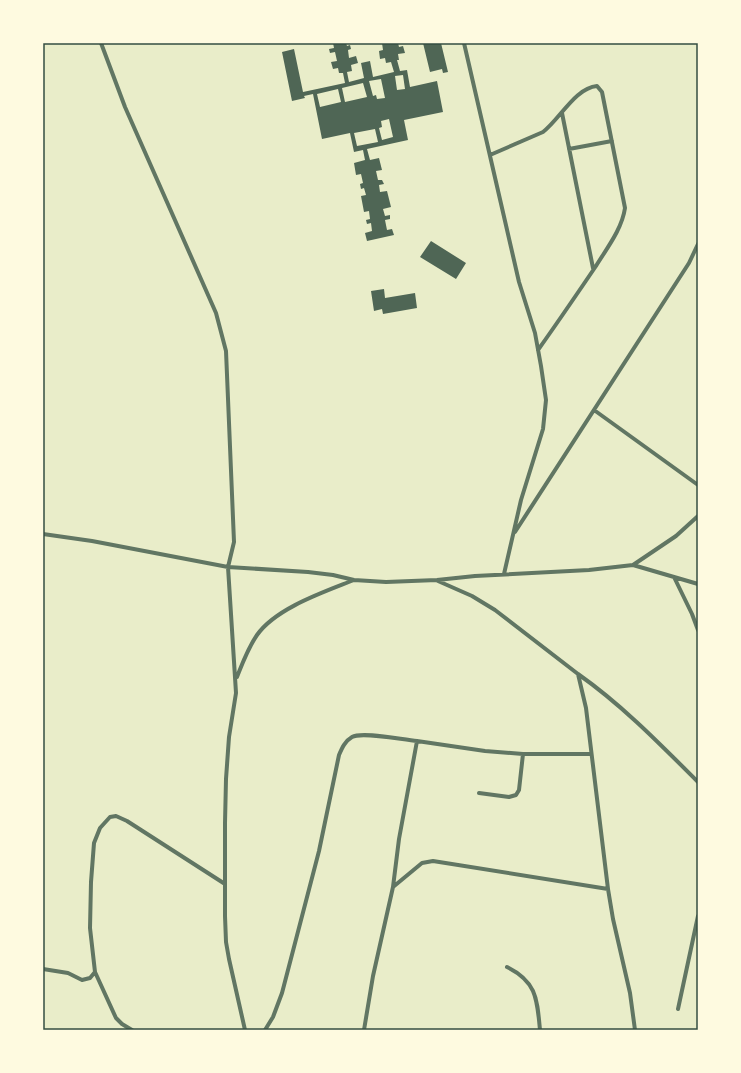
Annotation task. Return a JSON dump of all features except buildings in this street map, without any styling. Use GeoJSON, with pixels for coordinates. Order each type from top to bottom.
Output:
{"type":"FeatureCollection","features":[{"type":"Feature","properties":{"kind":"street"},"geometry":{"type":"LineString","coordinates":[[101,43],[125,107],[216,313],[226,352],[234,542],[228,566],[236,679],[236,693],[226,779],[226,942],[245,1030]]}},
{"type":"Feature","properties":{"kind":"street"},"geometry":{"type":"LineString","coordinates":[[464,43],[518,274],[535,333],[546,400],[543,429],[521,500],[504,574]]}},
{"type":"Feature","properties":{"kind":"street"},"geometry":{"type":"LineString","coordinates":[[490,155],[543,132],[550,127],[581,92],[589,87],[597,86],[602,92],[625,208],[621,223],[594,269],[538,350]]}},
{"type":"Feature","properties":{"kind":"street"},"geometry":{"type":"LineString","coordinates":[[562,113],[594,269]]}},
{"type":"Feature","properties":{"kind":"street"},"geometry":{"type":"LineString","coordinates":[[569,149],[612,141]]}},
{"type":"Feature","properties":{"kind":"street"},"geometry":{"type":"LineString","coordinates":[[513,536],[689,263],[698,244]]}},
{"type":"Feature","properties":{"kind":"street"},"geometry":{"type":"LineString","coordinates":[[594,410],[698,485]]}},
{"type":"Feature","properties":{"kind":"street"},"geometry":{"type":"LineString","coordinates":[[633,565],[671,540],[698,516]]}},
{"type":"Feature","properties":{"kind":"street"},"geometry":{"type":"LineString","coordinates":[[43,534],[92,541],[228,566],[333,574],[354,580],[386,582],[437,580],[504,574],[589,570],[633,565],[698,584]]}},
{"type":"Feature","properties":{"kind":"street"},"geometry":{"type":"LineString","coordinates":[[674,577],[698,630]]}},
{"type":"Feature","properties":{"kind":"street"},"geometry":{"type":"LineString","coordinates":[[236,679],[245,657],[257,635],[272,619],[320,593],[354,580]]}},
{"type":"Feature","properties":{"kind":"street"},"geometry":{"type":"LineString","coordinates":[[437,580],[472,596],[495,610],[602,691],[698,782]]}},
{"type":"Feature","properties":{"kind":"street"},"geometry":{"type":"LineString","coordinates":[[578,674],[586,708],[608,888],[620,954],[630,993],[635,1030]]}},
{"type":"Feature","properties":{"kind":"street"},"geometry":{"type":"LineString","coordinates":[[265,1030],[273,1017],[282,993],[319,851],[339,755],[342,748],[352,737],[358,735],[374,736],[485,751],[523,754],[591,754]]}},
{"type":"Feature","properties":{"kind":"street"},"geometry":{"type":"LineString","coordinates":[[364,1030],[373,976],[393,887],[407,793],[417,741]]}},
{"type":"Feature","properties":{"kind":"street"},"geometry":{"type":"LineString","coordinates":[[479,793],[509,797],[516,795],[519,790],[523,754]]}},
{"type":"Feature","properties":{"kind":"street"},"geometry":{"type":"LineString","coordinates":[[132,1030],[116,1018],[96,972],[90,928],[91,882],[94,843],[100,828],[110,817],[116,816],[127,821],[225,884]]}},
{"type":"Feature","properties":{"kind":"street"},"geometry":{"type":"LineString","coordinates":[[393,887],[422,862],[433,861],[608,888]]}},
{"type":"Feature","properties":{"kind":"street"},"geometry":{"type":"LineString","coordinates":[[678,1009],[698,916]]}},
{"type":"Feature","properties":{"kind":"street"},"geometry":{"type":"LineString","coordinates":[[507,967],[522,976],[532,988],[535,997],[540,1030]]}},
{"type":"Feature","properties":{"kind":"street"},"geometry":{"type":"LineString","coordinates":[[43,969],[68,974],[82,980],[90,978],[96,972]]}}]}
